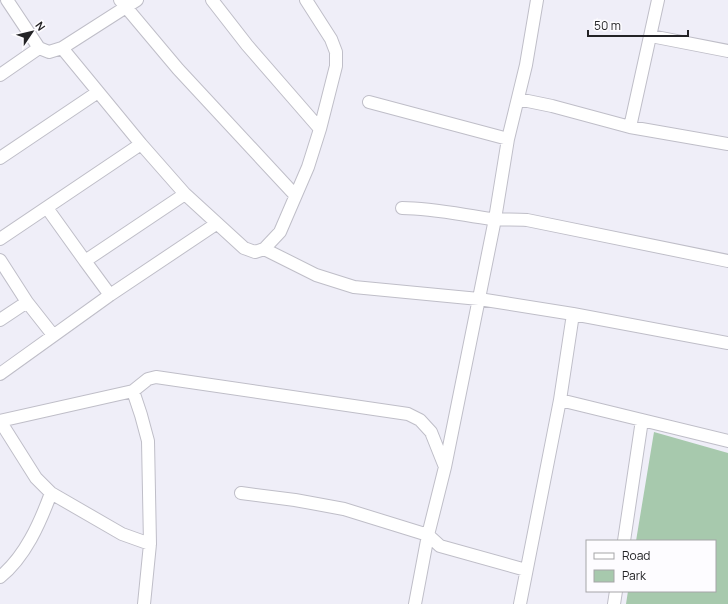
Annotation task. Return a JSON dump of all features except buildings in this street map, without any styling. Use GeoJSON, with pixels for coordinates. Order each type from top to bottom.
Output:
{"type":"FeatureCollection","features":[{"type":"Feature","properties":{"kind":"street"},"geometry":{"type":"LineString","coordinates":[[7,0],[39,48],[49,52],[62,48],[122,4],[137,0]]}},
{"type":"Feature","properties":{"kind":"street"},"geometry":{"type":"LineString","coordinates":[[212,0],[246,44],[320,129]]}},
{"type":"Feature","properties":{"kind":"street"},"geometry":{"type":"LineString","coordinates":[[62,48],[141,144],[185,194],[216,224],[244,248],[255,252],[264,249],[280,232],[308,167],[320,129],[336,66],[336,52],[331,39],[306,0]]}},
{"type":"Feature","properties":{"kind":"street"},"geometry":{"type":"LineString","coordinates":[[415,604],[428,535],[445,467],[479,299],[495,219],[508,139],[526,65],[537,0]]}},
{"type":"Feature","properties":{"kind":"street"},"geometry":{"type":"LineString","coordinates":[[630,127],[658,0]]}},
{"type":"Feature","properties":{"kind":"street"},"geometry":{"type":"LineString","coordinates":[[122,4],[206,100],[295,195]]}},
{"type":"Feature","properties":{"kind":"street"},"geometry":{"type":"LineString","coordinates":[[651,36],[728,51]]}},
{"type":"Feature","properties":{"kind":"street"},"geometry":{"type":"LineString","coordinates":[[0,75],[39,48]]}},
{"type":"Feature","properties":{"kind":"street"},"geometry":{"type":"LineString","coordinates":[[0,158],[98,92]]}},
{"type":"Feature","properties":{"kind":"street"},"geometry":{"type":"LineString","coordinates":[[518,99],[559,108],[630,127],[728,144]]}},
{"type":"Feature","properties":{"kind":"street"},"geometry":{"type":"LineString","coordinates":[[369,102],[508,139]]}},
{"type":"Feature","properties":{"kind":"street"},"geometry":{"type":"LineString","coordinates":[[0,239],[141,144]]}},
{"type":"Feature","properties":{"kind":"street"},"geometry":{"type":"LineString","coordinates":[[85,261],[185,194]]}},
{"type":"Feature","properties":{"kind":"street"},"geometry":{"type":"LineString","coordinates":[[47,208],[110,295]]}},
{"type":"Feature","properties":{"kind":"street"},"geometry":{"type":"LineString","coordinates":[[402,208],[444,211],[495,219],[527,220],[728,260]]}},
{"type":"Feature","properties":{"kind":"street"},"geometry":{"type":"LineString","coordinates":[[0,374],[110,295],[216,224]]}},
{"type":"Feature","properties":{"kind":"street"},"geometry":{"type":"LineString","coordinates":[[264,249],[316,275],[354,287],[479,299],[573,314],[728,343]]}},
{"type":"Feature","properties":{"kind":"street"},"geometry":{"type":"LineString","coordinates":[[0,260],[27,302],[53,335]]}},
{"type":"Feature","properties":{"kind":"street"},"geometry":{"type":"LineString","coordinates":[[0,320],[27,302]]}},
{"type":"Feature","properties":{"kind":"street"},"geometry":{"type":"LineString","coordinates":[[520,604],[560,400],[573,314]]}},
{"type":"Feature","properties":{"kind":"street"},"geometry":{"type":"LineString","coordinates":[[150,544],[122,534],[51,493],[36,478],[0,421],[133,391],[148,379],[156,377],[408,414],[420,420],[431,432],[445,467]]}},
{"type":"Feature","properties":{"kind":"street"},"geometry":{"type":"LineString","coordinates":[[133,391],[148,441],[150,544],[144,604]]}},
{"type":"Feature","properties":{"kind":"street"},"geometry":{"type":"LineString","coordinates":[[560,400],[728,440]]}},
{"type":"Feature","properties":{"kind":"street"},"geometry":{"type":"LineString","coordinates":[[624,540],[642,420]]}},
{"type":"Feature","properties":{"kind":"street"},"geometry":{"type":"LineString","coordinates":[[0,577],[20,556],[43,516],[51,493]]}},
{"type":"Feature","properties":{"kind":"street"},"geometry":{"type":"LineString","coordinates":[[241,493],[295,500],[344,509],[428,535],[440,546],[526,570]]}},
{"type":"Feature","properties":{"kind":"street"},"geometry":{"type":"LineString","coordinates":[[614,604],[616,592]]}},
{"type":"Feature","properties":{"kind":"green space"},"geometry":{"type":"Polygon","coordinates":[[[654,432],[728,453],[728,604],[626,604],[628,592],[716,592],[716,540],[636,540],[654,432]]]}}]}
